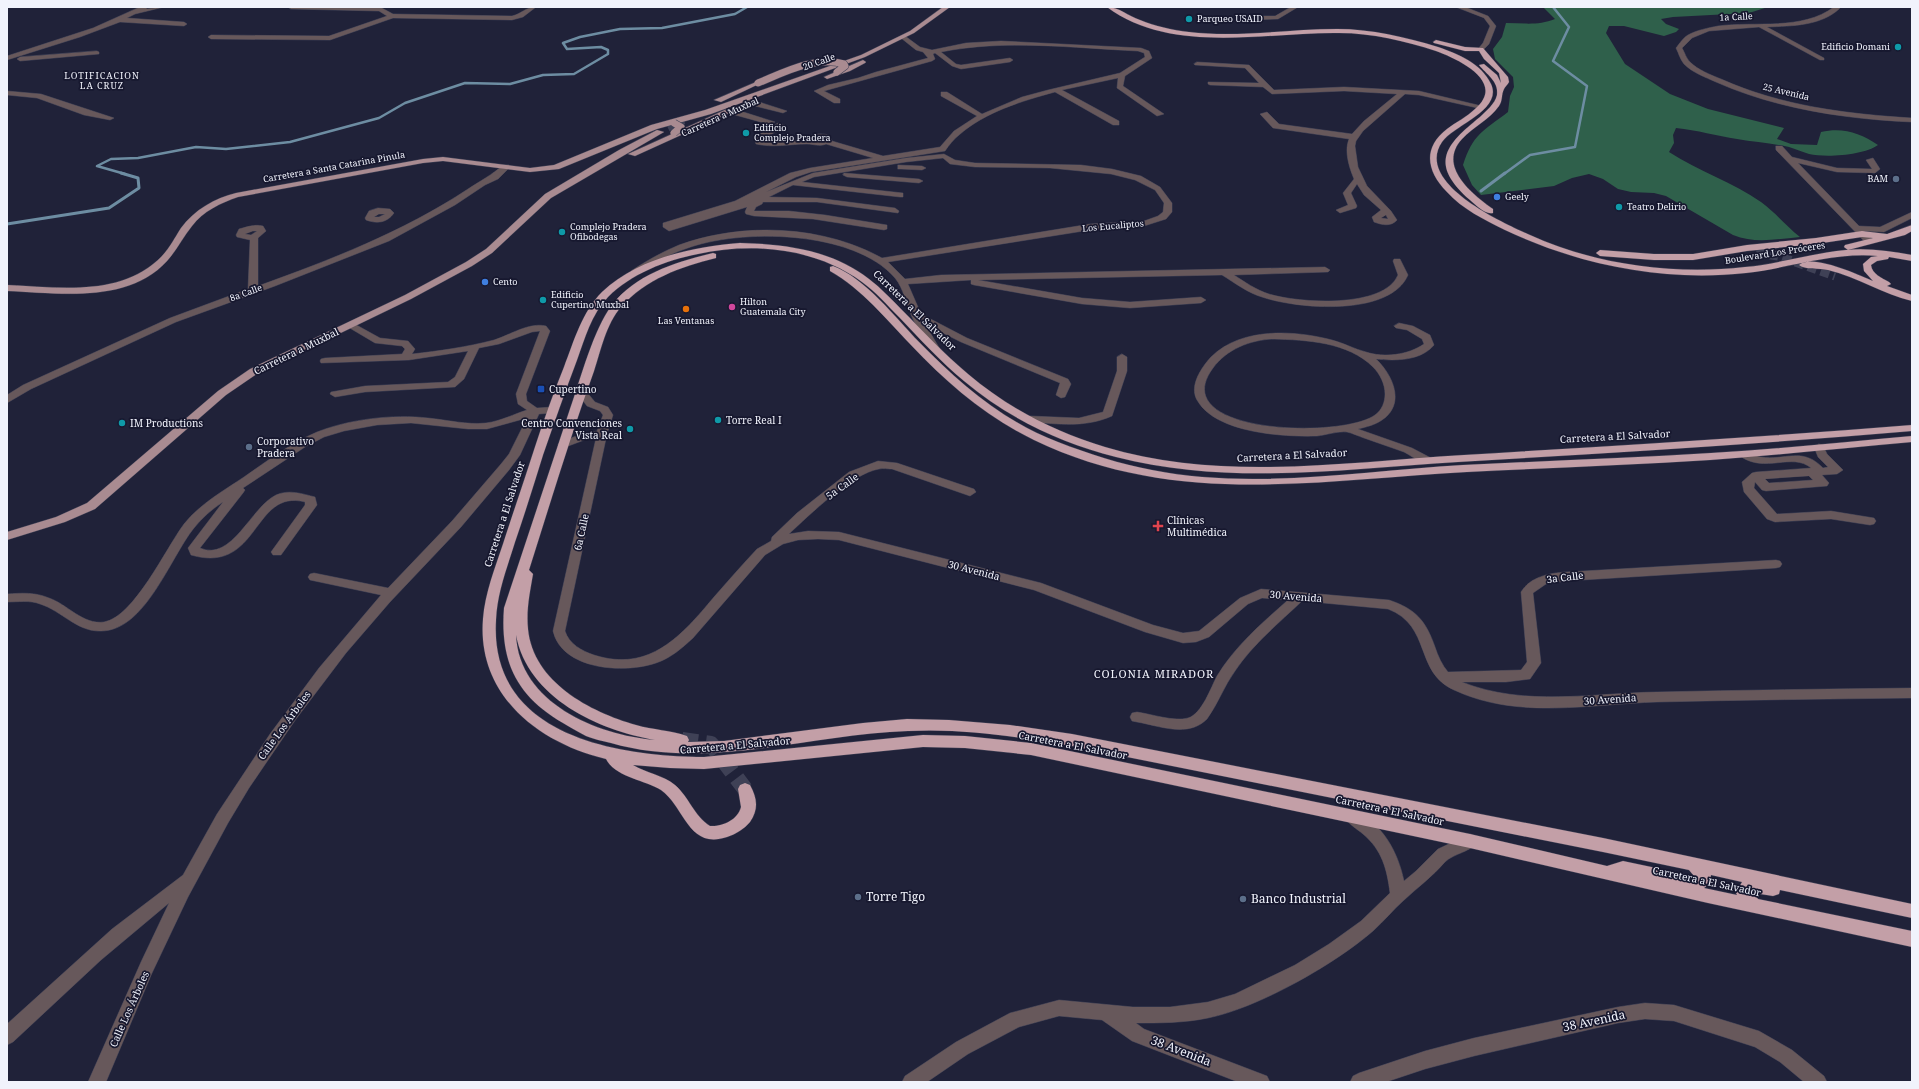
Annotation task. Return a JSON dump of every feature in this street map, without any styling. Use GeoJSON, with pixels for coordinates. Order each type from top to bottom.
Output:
{"type":"FeatureCollection","features":[{"type":"Feature","properties":{"kind":"highway","name":"Boulevard Los Próceres"},"geometry":{"type":"LineString","coordinates":[[1110,7],[1137,22],[1156,28],[1180,32],[1229,36],[1336,31],[1359,32],[1411,42],[1447,52],[1477,70],[1486,80],[1490,90],[1488,99],[1482,107],[1441,138],[1433,156],[1436,172],[1451,193],[1470,208],[1502,226],[1538,242],[1567,252],[1633,267],[1715,272],[1744,270],[1846,253],[1888,254],[1912,258]]}},
{"type":"Feature","properties":{"kind":"highway"},"geometry":{"type":"LineString","coordinates":[[1120,7],[1140,18],[1159,24],[1205,31],[1239,32],[1344,28],[1378,31],[1465,49],[1481,49]]}},
{"type":"Feature","properties":{"kind":"highway"},"geometry":{"type":"LineString","coordinates":[[1411,37],[1445,47],[1471,59],[1490,72],[1501,88]]}},
{"type":"Feature","properties":{"kind":"highway","name":"Boulevard Los Próceres"},"geometry":{"type":"LineString","coordinates":[[1481,49],[1483,53],[1503,72],[1506,82],[1501,88],[1501,97],[1496,107],[1458,138],[1452,148],[1449,164],[1456,180],[1469,196],[1509,222],[1550,239],[1599,253],[1676,265],[1743,264],[1824,248],[1888,248],[1912,252]]}},
{"type":"Feature","properties":{"kind":"highway"},"geometry":{"type":"LineString","coordinates":[[1599,253],[1654,257],[1693,257],[1747,248],[1889,237],[1912,228]]}},
{"type":"Feature","properties":{"kind":"highway"},"geometry":{"type":"LineString","coordinates":[[1848,247],[1866,238]]}},
{"type":"Feature","properties":{"kind":"highway","name":"Carretera a El Salvador"},"geometry":{"type":"LineString","coordinates":[[1912,428],[1697,445],[1427,460],[1290,471],[1214,471],[1160,464],[1121,455],[1085,444],[1055,426],[1030,419],[1003,406],[934,349],[866,281],[829,260],[795,250],[758,246],[705,250],[685,254],[636,273],[606,294],[587,319],[552,410],[504,560],[492,601],[489,626],[491,655],[500,678],[515,703],[534,721],[557,735],[580,746],[608,755],[667,763],[697,763],[923,740],[965,742],[1031,749],[1350,815],[1754,906],[1912,939]]}},
{"type":"Feature","properties":{"kind":"highway","name":"Carretera a El Salvador"},"geometry":{"type":"LineString","coordinates":[[1912,439],[1744,454],[1445,470],[1268,483],[1198,481],[1158,476],[1107,464],[1052,444],[1009,422],[984,407],[962,389],[863,290],[840,273],[810,260],[767,253],[732,254],[703,258],[669,270],[634,289],[623,298],[607,320],[562,446],[510,608],[508,628],[510,649],[516,670],[528,689],[545,705],[569,723],[604,737],[636,745],[685,749],[731,746],[868,728],[937,724],[972,726],[1072,740],[1693,864],[1867,900],[1912,911]]}},
{"type":"Feature","properties":{"kind":"highway"},"geometry":{"type":"LineString","coordinates":[[1676,265],[1756,253]]}},
{"type":"Feature","properties":{"kind":"highway"},"geometry":{"type":"LineString","coordinates":[[1912,258],[1879,258],[1870,261],[1866,267],[1869,272],[1883,282],[1912,292]]}},
{"type":"Feature","properties":{"kind":"highway"},"geometry":{"type":"LineString","coordinates":[[1744,270],[1774,270],[1806,264],[1816,265],[1832,268],[1887,290],[1912,298]]}},
{"type":"Feature","properties":{"kind":"highway"},"geometry":{"type":"LineString","coordinates":[[1835,276],[1912,303]]}},
{"type":"Feature","properties":{"kind":"highway"},"geometry":{"type":"LineString","coordinates":[[531,543],[521,615],[523,638],[532,660],[541,676],[560,695],[577,707],[604,721],[639,732],[682,740]]}},
{"type":"Feature","properties":{"kind":"highway"},"geometry":{"type":"LineString","coordinates":[[608,755],[637,774],[663,783],[680,799],[694,822],[704,831],[713,833],[725,832],[740,822],[747,814],[749,806],[749,798],[745,789]]}},
{"type":"Feature","properties":{"kind":"highway"},"geometry":{"type":"LineString","coordinates":[[1605,873],[1624,868],[1692,883],[1701,882],[1703,875],[1693,864]]}},
{"type":"Feature","properties":{"kind":"highway"},"geometry":{"type":"LineString","coordinates":[[1754,906],[1744,893],[1747,887],[1769,888],[1837,901],[1867,900]]}},
{"type":"Feature","properties":{"kind":"main road","name":"20 Calle"},"geometry":{"type":"LineString","coordinates":[[689,116],[717,109],[863,56],[912,32],[948,7]]}},
{"type":"Feature","properties":{"kind":"main road"},"geometry":{"type":"LineString","coordinates":[[724,100],[854,57],[907,29],[922,25]]}},
{"type":"Feature","properties":{"kind":"main road","name":"Carretera a Muxbal"},"geometry":{"type":"LineString","coordinates":[[590,171],[678,135],[752,101],[848,70],[884,49],[892,42]]}},
{"type":"Feature","properties":{"kind":"main road"},"geometry":{"type":"LineString","coordinates":[[689,116],[816,62],[829,60],[837,61],[845,66],[842,70],[837,72],[768,93],[752,101]]}},
{"type":"Feature","properties":{"kind":"main road","name":"Carretera a Santa Catarina Pinula"},"geometry":{"type":"LineString","coordinates":[[7,288],[82,291],[113,286],[137,278],[162,262],[176,244],[185,228],[208,206],[236,195],[422,161],[443,159],[530,170],[556,167],[670,127],[689,116]]}},
{"type":"Feature","properties":{"kind":"main road"},"geometry":{"type":"LineString","coordinates":[[629,148],[670,127]]}},
{"type":"Feature","properties":{"kind":"main road","name":"Carretera a Muxbal"},"geometry":{"type":"LineString","coordinates":[[7,536],[48,525],[77,514],[91,506],[235,383],[260,367],[408,297],[469,264],[489,251],[548,196],[629,148],[670,127]]}},
{"type":"Feature","properties":{"kind":"street"},"geometry":{"type":"LineString","coordinates":[[7,58],[119,20],[132,12],[145,7]]}},
{"type":"Feature","properties":{"kind":"street"},"geometry":{"type":"LineString","coordinates":[[132,12],[161,7]]}},
{"type":"Feature","properties":{"kind":"street"},"geometry":{"type":"LineString","coordinates":[[290,7],[380,8],[392,16]]}},
{"type":"Feature","properties":{"kind":"street"},"geometry":{"type":"LineString","coordinates":[[211,37],[330,38],[338,37],[392,16],[518,17],[533,7]]}},
{"type":"Feature","properties":{"kind":"street"},"geometry":{"type":"LineString","coordinates":[[1248,18],[1276,18],[1295,7]]}},
{"type":"Feature","properties":{"kind":"street"},"geometry":{"type":"LineString","coordinates":[[1459,7],[1486,18],[1493,26],[1486,44],[1481,49]]}},
{"type":"Feature","properties":{"kind":"street","name":"1a Calle"},"geometry":{"type":"LineString","coordinates":[[1683,40],[1690,35],[1714,28],[1798,23],[1832,13],[1838,7]]}},
{"type":"Feature","properties":{"kind":"street"},"geometry":{"type":"LineString","coordinates":[[119,20],[184,24]]}},
{"type":"Feature","properties":{"kind":"street"},"geometry":{"type":"LineString","coordinates":[[1761,26],[1822,59]]}},
{"type":"Feature","properties":{"kind":"street"},"geometry":{"type":"LineString","coordinates":[[912,32],[910,38],[912,45]]}},
{"type":"Feature","properties":{"kind":"street"},"geometry":{"type":"LineString","coordinates":[[837,102],[818,91],[830,86],[860,80],[932,59],[930,54],[912,45],[903,37]]}},
{"type":"Feature","properties":{"kind":"street","name":"25 Avenida"},"geometry":{"type":"LineString","coordinates":[[1683,40],[1679,48],[1684,60],[1689,64],[1714,78],[1752,93],[1838,112],[1912,120]]}},
{"type":"Feature","properties":{"kind":"street"},"geometry":{"type":"LineString","coordinates":[[895,211],[817,200],[762,199],[669,228],[666,225],[738,202],[776,187],[813,176],[943,152],[957,132],[981,116],[1001,107],[1056,90],[1122,74],[1146,60],[1149,54],[1139,48],[1131,47],[1001,43],[962,46],[937,52],[926,52]]}},
{"type":"Feature","properties":{"kind":"street"},"geometry":{"type":"LineString","coordinates":[[937,52],[954,66],[961,68],[1010,60]]}},
{"type":"Feature","properties":{"kind":"street"},"geometry":{"type":"LineString","coordinates":[[7,62],[29,58],[97,53]]}},
{"type":"Feature","properties":{"kind":"street"},"geometry":{"type":"LineString","coordinates":[[1197,64],[1247,66],[1272,92],[1344,89],[1403,92],[1482,107]]}},
{"type":"Feature","properties":{"kind":"street"},"geometry":{"type":"LineString","coordinates":[[1122,74],[1119,87],[1120,89],[1160,114]]}},
{"type":"Feature","properties":{"kind":"street"},"geometry":{"type":"LineString","coordinates":[[1210,83],[1264,85]]}},
{"type":"Feature","properties":{"kind":"street"},"geometry":{"type":"LineString","coordinates":[[1752,93],[1763,89],[1789,98]]}},
{"type":"Feature","properties":{"kind":"street"},"geometry":{"type":"LineString","coordinates":[[1056,90],[1116,123]]}},
{"type":"Feature","properties":{"kind":"street"},"geometry":{"type":"LineString","coordinates":[[1386,211],[1367,193],[1359,179],[1351,152],[1352,141],[1354,137],[1371,120],[1403,92]]}},
{"type":"Feature","properties":{"kind":"street"},"geometry":{"type":"LineString","coordinates":[[7,93],[38,96],[87,113],[110,118]]}},
{"type":"Feature","properties":{"kind":"street"},"geometry":{"type":"LineString","coordinates":[[944,94],[981,116]]}},
{"type":"Feature","properties":{"kind":"street"},"geometry":{"type":"LineString","coordinates":[[752,101],[783,111]]}},
{"type":"Feature","properties":{"kind":"street"},"geometry":{"type":"LineString","coordinates":[[731,111],[771,122]]}},
{"type":"Feature","properties":{"kind":"street"},"geometry":{"type":"LineString","coordinates":[[1264,114],[1276,126],[1354,137]]}},
{"type":"Feature","properties":{"kind":"street"},"geometry":{"type":"LineString","coordinates":[[781,125],[760,136],[758,142],[766,144],[809,142],[811,137],[820,136],[827,138],[826,142],[883,158]]}},
{"type":"Feature","properties":{"kind":"street"},"geometry":{"type":"LineString","coordinates":[[1779,148],[1866,238]]}},
{"type":"Feature","properties":{"kind":"street"},"geometry":{"type":"LineString","coordinates":[[884,227],[850,220],[787,214],[754,214],[749,212],[752,205],[793,175],[810,170],[883,158],[943,152]]}},
{"type":"Feature","properties":{"kind":"street","name":"Los Eucaliptos"},"geometry":{"type":"LineString","coordinates":[[881,261],[1093,226],[1141,224],[1164,217],[1169,210],[1170,197],[1136,176],[1112,170],[975,165],[953,162],[943,152]]}},
{"type":"Feature","properties":{"kind":"street"},"geometry":{"type":"LineString","coordinates":[[1790,159],[1832,169],[1875,171],[1876,169],[1870,160]]}},
{"type":"Feature","properties":{"kind":"street","name":"8a Calle"},"geometry":{"type":"LineString","coordinates":[[7,400],[27,387],[173,320],[402,232],[482,183],[495,177],[503,166]]}},
{"type":"Feature","properties":{"kind":"street"},"geometry":{"type":"LineString","coordinates":[[872,166],[922,168]]}},
{"type":"Feature","properties":{"kind":"street"},"geometry":{"type":"LineString","coordinates":[[829,173],[919,181]]}},
{"type":"Feature","properties":{"kind":"street"},"geometry":{"type":"LineString","coordinates":[[1340,210],[1353,206],[1347,193],[1352,185],[1359,179]]}},
{"type":"Feature","properties":{"kind":"street"},"geometry":{"type":"LineString","coordinates":[[792,183],[900,195]]}},
{"type":"Feature","properties":{"kind":"street"},"geometry":{"type":"LineString","coordinates":[[1856,228],[1881,230],[1912,215]]}},
{"type":"Feature","properties":{"kind":"street"},"geometry":{"type":"LineString","coordinates":[[385,218],[402,232]]}},
{"type":"Feature","properties":{"kind":"street"},"geometry":{"type":"LineString","coordinates":[[615,287],[643,266],[662,255],[718,238],[747,234],[779,233],[818,238],[854,249],[881,261],[894,272],[903,282],[911,297],[917,316],[934,349]]}},
{"type":"Feature","properties":{"kind":"street"},"geometry":{"type":"LineString","coordinates":[[253,290],[254,236]]}},
{"type":"Feature","properties":{"kind":"street"},"geometry":{"type":"LineString","coordinates":[[1220,271],[1264,295],[1275,298],[1349,304],[1365,301],[1388,292],[1400,284],[1403,275],[1397,261]]}},
{"type":"Feature","properties":{"kind":"street"},"geometry":{"type":"LineString","coordinates":[[903,282],[941,278],[1325,270]]}},
{"type":"Feature","properties":{"kind":"street"},"geometry":{"type":"LineString","coordinates":[[941,278],[1082,301],[1130,305],[1201,300]]}},
{"type":"Feature","properties":{"kind":"street"},"geometry":{"type":"LineString","coordinates":[[917,316],[964,340],[1064,380],[1066,384],[1061,395]]}},
{"type":"Feature","properties":{"kind":"street"},"geometry":{"type":"LineString","coordinates":[[351,324],[378,341],[405,344],[410,349],[405,357]]}},
{"type":"Feature","properties":{"kind":"street"},"geometry":{"type":"LineString","coordinates":[[1365,356],[1382,370],[1389,382],[1391,394],[1388,405],[1382,415],[1372,421],[1346,428],[1313,432],[1259,429],[1224,418],[1213,412],[1204,405],[1200,395],[1201,377],[1222,352],[1246,341],[1261,337],[1294,337],[1320,341],[1365,356],[1399,357],[1422,351],[1429,345],[1427,337],[1410,328],[1400,326]]}},
{"type":"Feature","properties":{"kind":"street"},"geometry":{"type":"LineString","coordinates":[[325,361],[436,354],[496,342],[531,329],[544,329],[521,394],[522,402],[535,411]]}},
{"type":"Feature","properties":{"kind":"street"},"geometry":{"type":"LineString","coordinates":[[335,394],[365,389],[451,385],[459,379],[475,346]]}},
{"type":"Feature","properties":{"kind":"street"},"geometry":{"type":"LineString","coordinates":[[1055,426],[1099,418],[1108,414],[1122,371],[1122,357]]}},
{"type":"Feature","properties":{"kind":"street","name":"6a Calle"},"geometry":{"type":"LineString","coordinates":[[559,631],[602,434],[608,415],[604,409],[591,404],[581,392]]}},
{"type":"Feature","properties":{"kind":"street"},"geometry":{"type":"LineString","coordinates":[[7,598],[28,596],[36,598],[50,603],[82,623],[99,627],[111,625],[123,619],[150,588],[170,552],[190,524],[222,497],[293,449],[322,435],[351,427],[380,422],[414,420],[459,426],[488,426],[511,420],[535,411],[552,410]]}},
{"type":"Feature","properties":{"kind":"street","name":"Calle Los Árboles"},"geometry":{"type":"LineString","coordinates":[[97,1082],[129,1007],[190,880],[213,836],[267,748],[321,674],[391,593],[449,532],[514,456],[535,411]]}},
{"type":"Feature","properties":{"kind":"street"},"geometry":{"type":"LineString","coordinates":[[1346,428],[1408,450],[1427,460]]}},
{"type":"Feature","properties":{"kind":"street"},"geometry":{"type":"LineString","coordinates":[[562,446],[585,436],[602,434]]}},
{"type":"Feature","properties":{"kind":"street"},"geometry":{"type":"LineString","coordinates":[[1816,472],[1837,470],[1822,454],[1819,447]]}},
{"type":"Feature","properties":{"kind":"street"},"geometry":{"type":"LineString","coordinates":[[1794,449],[1812,462],[1823,483],[1766,487],[1756,476],[1748,482],[1748,489],[1771,516],[1775,518],[1831,515],[1870,521]]}},
{"type":"Feature","properties":{"kind":"street"},"geometry":{"type":"LineString","coordinates":[[1744,454],[1750,459],[1757,461],[1799,458],[1806,459]]}},
{"type":"Feature","properties":{"kind":"street","name":"5a Calle"},"geometry":{"type":"LineString","coordinates":[[773,543],[801,516],[853,475],[878,465],[893,465],[970,492]]}},
{"type":"Feature","properties":{"kind":"street"},"geometry":{"type":"LineString","coordinates":[[248,479],[222,510],[194,548],[195,552],[202,555],[227,552],[237,543],[273,502],[282,497],[292,496],[311,500],[311,505],[276,552]]}},
{"type":"Feature","properties":{"kind":"street"},"geometry":{"type":"LineString","coordinates":[[801,516],[814,534]]}},
{"type":"Feature","properties":{"kind":"street","name":"30 Avenida"},"geometry":{"type":"LineString","coordinates":[[559,631],[565,645],[576,653],[606,663],[633,662],[660,656],[686,638],[761,552],[773,543],[800,535],[814,534],[839,536],[1037,586],[1150,630],[1183,638],[1196,637],[1204,634],[1244,601],[1261,593],[1389,605],[1404,610],[1411,616],[1419,627],[1435,666],[1443,677],[1458,686],[1497,699],[1562,703],[1655,697],[1912,693]]}},
{"type":"Feature","properties":{"kind":"street","name":"3a Calle"},"geometry":{"type":"LineString","coordinates":[[1443,677],[1506,677],[1525,675],[1534,663],[1527,592],[1533,584],[1542,580],[1559,576],[1776,564]]}},
{"type":"Feature","properties":{"kind":"street"},"geometry":{"type":"LineString","coordinates":[[314,576],[391,593]]}},
{"type":"Feature","properties":{"kind":"street"},"geometry":{"type":"LineString","coordinates":[[1137,717],[1186,724],[1198,719],[1204,713],[1222,679],[1239,654],[1300,596]]}},
{"type":"Feature","properties":{"kind":"street"},"geometry":{"type":"LineString","coordinates":[[1350,815],[1371,830],[1383,843],[1395,868],[1398,895]]}},
{"type":"Feature","properties":{"kind":"street"},"geometry":{"type":"LineString","coordinates":[[911,1082],[962,1048],[1016,1019],[1059,1008],[1133,1015],[1170,1015],[1208,1010],[1236,1002],[1301,971],[1335,950],[1367,926],[1398,895],[1422,876],[1444,854],[1470,841]]}},
{"type":"Feature","properties":{"kind":"street"},"geometry":{"type":"LineString","coordinates":[[7,1036],[126,928],[163,897],[190,880]]}},
{"type":"Feature","properties":{"kind":"street","name":"38 Avenida"},"geometry":{"type":"LineString","coordinates":[[1359,1082],[1387,1077],[1425,1060],[1474,1047],[1618,1015],[1645,1011],[1674,1013],[1759,1040],[1786,1056],[1818,1082]]}},
{"type":"Feature","properties":{"kind":"street","name":"38 Avenida"},"geometry":{"type":"LineString","coordinates":[[1104,1012],[1138,1035],[1261,1082]]}},
{"type":"Feature","properties":{"kind":"green space"},"geometry":{"type":"Polygon","coordinates":[[[1543,7],[1768,7],[1749,13],[1661,19],[1666,24],[1679,29],[1676,32],[1664,36],[1624,26],[1609,26],[1606,33],[1625,64],[1670,94],[1708,109],[1784,128],[1777,139],[1791,144],[1817,145],[1821,132],[1837,130],[1858,134],[1878,145],[1855,153],[1825,156],[1809,154],[1783,146],[1676,128],[1673,135],[1674,143],[1669,152],[1727,182],[1761,202],[1800,237],[1766,240],[1741,238],[1733,235],[1666,196],[1654,193],[1631,192],[1618,189],[1603,179],[1589,174],[1572,178],[1554,186],[1481,195],[1472,185],[1463,165],[1471,146],[1480,134],[1508,112],[1510,96],[1514,87],[1513,77],[1495,59],[1493,49],[1502,37],[1506,23],[1543,23],[1555,19],[1543,7]]]}},
{"type":"Feature","properties":{"kind":"waterway"},"geometry":{"type":"LineString","coordinates":[[125,174],[97,166],[111,159],[138,158],[196,147],[226,149],[290,142],[379,118],[405,103],[465,83],[510,84],[543,75],[574,74],[608,54],[608,50],[601,47],[567,49],[563,43],[580,37],[620,29],[662,28],[735,14],[747,7]]}},
{"type":"Feature","properties":{"kind":"waterway"},"geometry":{"type":"LineString","coordinates":[[1504,174],[1530,155],[1575,147],[1587,86],[1553,61],[1569,27],[1553,7]]}},
{"type":"Feature","properties":{"kind":"waterway"},"geometry":{"type":"LineString","coordinates":[[7,224],[109,208],[139,188],[138,178],[121,173]]}},
{"type":"Feature","properties":{"kind":"waterway"},"geometry":{"type":"LineString","coordinates":[[1481,191],[1505,173]]}},
{"type":"Feature","properties":{"kind":"tunnel"},"geometry":{"type":"LineString","coordinates":[[668,128],[687,119]]}},
{"type":"Feature","properties":{"kind":"tunnel"},"geometry":{"type":"LineString","coordinates":[[1756,253],[1778,256],[1835,276]]}},
{"type":"Feature","properties":{"kind":"tunnel"},"geometry":{"type":"LineString","coordinates":[[682,740],[711,744],[745,789]]}},
{"type":"Feature","properties":{"kind":"place","name":"Parqueo USAID"},"geometry":{"type":"Point","coordinates":[1189,19]}},
{"type":"Feature","properties":{"kind":"place","name":"Edificio Domani"},"geometry":{"type":"Point","coordinates":[1898,47]}},
{"type":"Feature","properties":{"kind":"place","name":"Edificio Complejo Pradera"},"geometry":{"type":"Point","coordinates":[746,133]}},
{"type":"Feature","properties":{"kind":"place","name":"BAM"},"geometry":{"type":"Point","coordinates":[1896,179]}},
{"type":"Feature","properties":{"kind":"place","name":"Geely"},"geometry":{"type":"Point","coordinates":[1497,197]}},
{"type":"Feature","properties":{"kind":"place","name":"Teatro Delirio"},"geometry":{"type":"Point","coordinates":[1619,207]}},
{"type":"Feature","properties":{"kind":"place","name":"Complejo Pradera Ofibodegas"},"geometry":{"type":"Point","coordinates":[562,232]}},
{"type":"Feature","properties":{"kind":"place","name":"Cento"},"geometry":{"type":"Point","coordinates":[485,282]}},
{"type":"Feature","properties":{"kind":"place","name":"Edificio Cupertino Muxbal"},"geometry":{"type":"Point","coordinates":[543,300]}},
{"type":"Feature","properties":{"kind":"place","name":"Hilton Guatemala City"},"geometry":{"type":"Point","coordinates":[732,307]}},
{"type":"Feature","properties":{"kind":"place","name":"Las Ventanas"},"geometry":{"type":"Point","coordinates":[686,309]}},
{"type":"Feature","properties":{"kind":"place","name":"Cupertino"},"geometry":{"type":"Point","coordinates":[541,389]}},
{"type":"Feature","properties":{"kind":"place","name":"Torre Real I"},"geometry":{"type":"Point","coordinates":[718,420]}},
{"type":"Feature","properties":{"kind":"place","name":"IM Productions"},"geometry":{"type":"Point","coordinates":[122,423]}},
{"type":"Feature","properties":{"kind":"place","name":"Centro Convenciones Vista Real"},"geometry":{"type":"Point","coordinates":[630,429]}},
{"type":"Feature","properties":{"kind":"place","name":"Corporativo Pradera"},"geometry":{"type":"Point","coordinates":[249,447]}},
{"type":"Feature","properties":{"kind":"place","name":"Clínicas Multimédica"},"geometry":{"type":"Point","coordinates":[1158,526]}},
{"type":"Feature","properties":{"kind":"place","name":"Torre Tigo"},"geometry":{"type":"Point","coordinates":[858,897]}},
{"type":"Feature","properties":{"kind":"place","name":"Banco Industrial"},"geometry":{"type":"Point","coordinates":[1243,899]}},
{"type":"Feature","properties":{"kind":"district","name":"LOTIFICACION LA CRUZ"},"geometry":{"type":"Point","coordinates":[102,82]}},
{"type":"Feature","properties":{"kind":"district","name":"COLONIA MIRADOR"},"geometry":{"type":"Point","coordinates":[1154,674]}}]}
